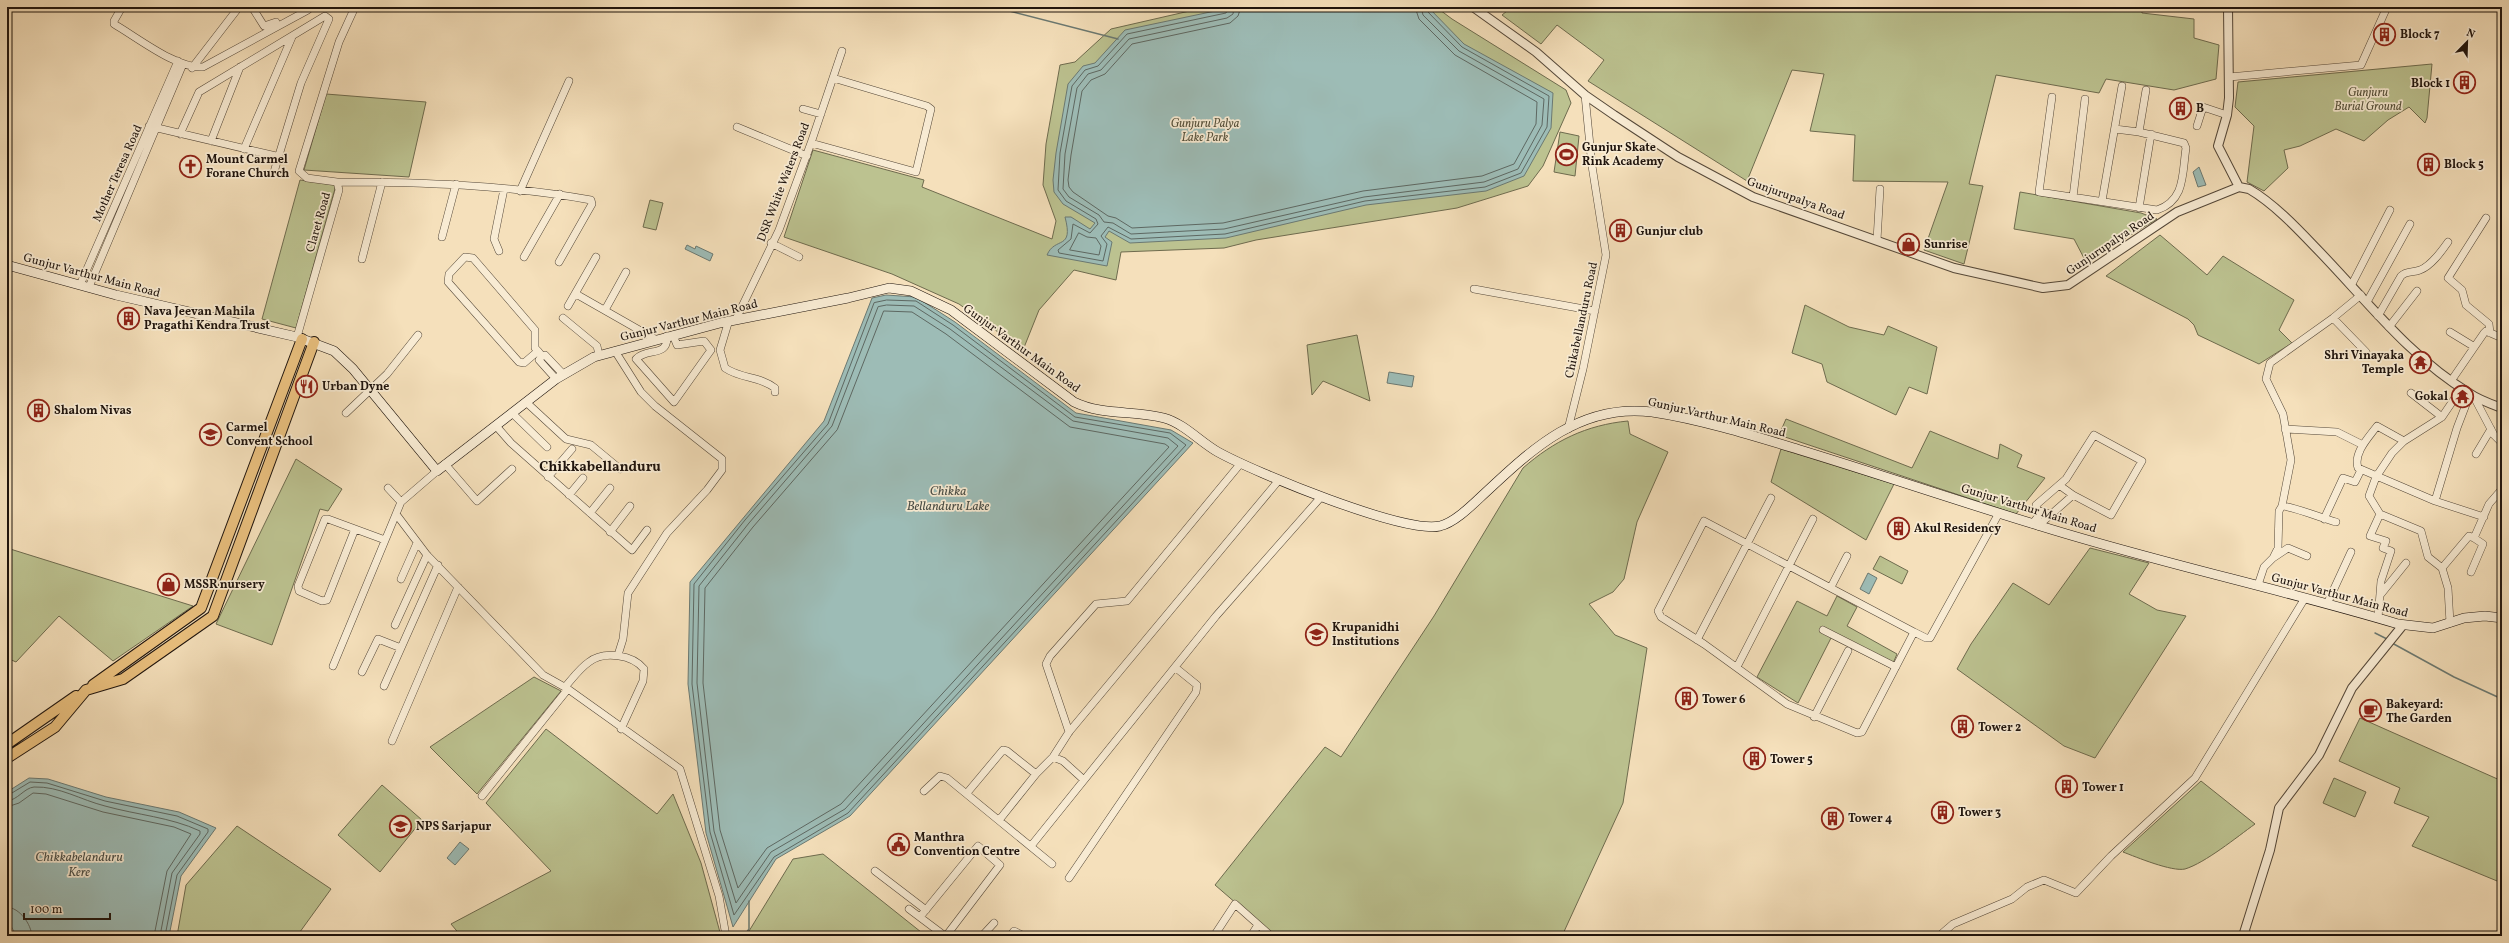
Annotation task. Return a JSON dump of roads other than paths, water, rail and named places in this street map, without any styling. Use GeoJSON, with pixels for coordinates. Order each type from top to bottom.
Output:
{"type":"FeatureCollection","features":[{"type":"Feature","properties":{"kind":"main road","name":"Gunjur Varthur Main Road"},"geometry":{"type":"LineString","coordinates":[[7,265],[85,286],[299,338],[314,342],[334,351],[344,359],[437,471],[497,427],[560,377],[600,355],[655,339],[733,320],[848,298],[889,288],[911,291],[951,310],[1074,402],[1103,411],[1164,418],[1179,425],[1215,450],[1241,464],[1321,497],[1392,519],[1437,527],[1447,523],[1477,500],[1532,450],[1568,429],[1605,413],[1622,411],[1652,412],[1753,436],[1915,484],[2035,525],[2403,625],[2433,628],[2485,616],[2502,617]]}},
{"type":"Feature","properties":{"kind":"main road"},"geometry":{"type":"LineString","coordinates":[[7,744],[201,608],[299,338]]}},
{"type":"Feature","properties":{"kind":"main road"},"geometry":{"type":"LineString","coordinates":[[7,758],[55,727],[86,690],[123,679],[213,616],[314,342]]}},
{"type":"Feature","properties":{"kind":"street"},"geometry":{"type":"LineString","coordinates":[[122,7],[114,24],[180,63],[192,68],[204,67],[306,8]]}},
{"type":"Feature","properties":{"kind":"street"},"geometry":{"type":"LineString","coordinates":[[192,68],[239,7]]}},
{"type":"Feature","properties":{"kind":"street"},"geometry":{"type":"LineString","coordinates":[[252,7],[262,24],[266,26],[306,8]]}},
{"type":"Feature","properties":{"kind":"street","name":"Claret Road"},"geometry":{"type":"LineString","coordinates":[[299,338],[339,190],[337,182],[307,178],[298,170],[339,42],[355,7]]}},
{"type":"Feature","properties":{"kind":"street","name":"Gunjurupalya Road"},"geometry":{"type":"LineString","coordinates":[[1473,7],[1544,59],[1585,95],[1678,157],[1718,180],[1770,204],[1954,268],[2024,285],[2058,288],[2068,285],[2177,212],[2240,187]]}},
{"type":"Feature","properties":{"kind":"street"},"geometry":{"type":"LineString","coordinates":[[2228,7],[2227,114],[2218,146],[2240,187],[2253,191],[2304,235],[2352,284],[2378,316],[2451,382],[2472,395],[2502,408]]}},
{"type":"Feature","properties":{"kind":"street"},"geometry":{"type":"LineString","coordinates":[[2228,77],[2361,65],[2388,7]]}},
{"type":"Feature","properties":{"kind":"street"},"geometry":{"type":"LineString","coordinates":[[180,134],[199,92],[325,16],[329,19],[301,83],[274,172]]}},
{"type":"Feature","properties":{"kind":"street"},"geometry":{"type":"LineString","coordinates":[[244,149],[292,37]]}},
{"type":"Feature","properties":{"kind":"street","name":"DSR White Waters Road"},"geometry":{"type":"LineString","coordinates":[[775,392],[776,388],[760,379],[742,377],[725,368],[720,350],[771,243],[807,156],[842,51]]}},
{"type":"Feature","properties":{"kind":"street"},"geometry":{"type":"LineString","coordinates":[[176,72],[180,63]]}},
{"type":"Feature","properties":{"kind":"street"},"geometry":{"type":"LineString","coordinates":[[211,141],[240,67]]}},
{"type":"Feature","properties":{"kind":"street","name":"Mother Teresa Road"},"geometry":{"type":"LineString","coordinates":[[85,286],[149,126],[176,72]]}},
{"type":"Feature","properties":{"kind":"street","name":"Mother Teresa Road"},"geometry":{"type":"LineString","coordinates":[[85,286],[157,128],[176,72]]}},
{"type":"Feature","properties":{"kind":"street"},"geometry":{"type":"LineString","coordinates":[[811,143],[916,172],[931,109],[928,106],[834,78]]}},
{"type":"Feature","properties":{"kind":"street"},"geometry":{"type":"LineString","coordinates":[[520,191],[569,81]]}},
{"type":"Feature","properties":{"kind":"street"},"geometry":{"type":"LineString","coordinates":[[2102,201],[2122,86]]}},
{"type":"Feature","properties":{"kind":"street"},"geometry":{"type":"LineString","coordinates":[[2139,132],[2146,90]]}},
{"type":"Feature","properties":{"kind":"street","name":"Chikabellanduru Road"},"geometry":{"type":"LineString","coordinates":[[1568,429],[1596,311],[1606,255],[1592,166],[1585,95]]}},
{"type":"Feature","properties":{"kind":"street"},"geometry":{"type":"LineString","coordinates":[[2052,96],[2039,192],[2157,210],[2171,203],[2179,194],[2186,148],[2180,140],[2115,129]]}},
{"type":"Feature","properties":{"kind":"street"},"geometry":{"type":"LineString","coordinates":[[2073,197],[2085,99]]}},
{"type":"Feature","properties":{"kind":"street"},"geometry":{"type":"LineString","coordinates":[[2198,126],[2203,107],[2227,114]]}},
{"type":"Feature","properties":{"kind":"street"},"geometry":{"type":"LineString","coordinates":[[803,109],[821,114]]}},
{"type":"Feature","properties":{"kind":"street"},"geometry":{"type":"LineString","coordinates":[[149,126],[244,149],[278,155]]}},
{"type":"Feature","properties":{"kind":"street"},"geometry":{"type":"LineString","coordinates":[[737,127],[807,156]]}},
{"type":"Feature","properties":{"kind":"street"},"geometry":{"type":"LineString","coordinates":[[2140,208],[2151,134]]}},
{"type":"Feature","properties":{"kind":"street"},"geometry":{"type":"LineString","coordinates":[[337,182],[456,184],[560,194],[592,202],[559,262]]}},
{"type":"Feature","properties":{"kind":"street"},"geometry":{"type":"LineString","coordinates":[[362,259],[382,182]]}},
{"type":"Feature","properties":{"kind":"street"},"geometry":{"type":"LineString","coordinates":[[442,237],[456,184]]}},
{"type":"Feature","properties":{"kind":"street"},"geometry":{"type":"LineString","coordinates":[[1877,240],[1880,188]]}},
{"type":"Feature","properties":{"kind":"street"},"geometry":{"type":"LineString","coordinates":[[499,251],[494,239],[504,189]]}},
{"type":"Feature","properties":{"kind":"street"},"geometry":{"type":"LineString","coordinates":[[524,257],[560,194]]}},
{"type":"Feature","properties":{"kind":"street"},"geometry":{"type":"LineString","coordinates":[[2171,203],[2177,212]]}},
{"type":"Feature","properties":{"kind":"street"},"geometry":{"type":"LineString","coordinates":[[2352,284],[2390,210]]}},
{"type":"Feature","properties":{"kind":"street"},"geometry":{"type":"LineString","coordinates":[[2486,218],[2448,278],[2462,290],[2466,305],[2489,324],[2490,332]]}},
{"type":"Feature","properties":{"kind":"street"},"geometry":{"type":"LineString","coordinates":[[2367,302],[2410,224]]}},
{"type":"Feature","properties":{"kind":"street"},"geometry":{"type":"LineString","coordinates":[[2378,316],[2401,276],[2405,272],[2420,270],[2428,265],[2448,242]]}},
{"type":"Feature","properties":{"kind":"street"},"geometry":{"type":"LineString","coordinates":[[771,243],[799,257]]}},
{"type":"Feature","properties":{"kind":"street"},"geometry":{"type":"LineString","coordinates":[[540,354],[524,363],[518,362],[448,282],[449,274],[465,257],[473,258],[535,330],[535,348],[540,354],[539,360],[560,377]]}},
{"type":"Feature","properties":{"kind":"street"},"geometry":{"type":"LineString","coordinates":[[568,306],[596,257]]}},
{"type":"Feature","properties":{"kind":"street"},"geometry":{"type":"LineString","coordinates":[[605,310],[626,272]]}},
{"type":"Feature","properties":{"kind":"street"},"geometry":{"type":"LineString","coordinates":[[1474,289],[1596,311]]}},
{"type":"Feature","properties":{"kind":"street"},"geometry":{"type":"LineString","coordinates":[[2389,327],[2417,292]]}},
{"type":"Feature","properties":{"kind":"street"},"geometry":{"type":"LineString","coordinates":[[576,294],[655,339]]}},
{"type":"Feature","properties":{"kind":"street"},"geometry":{"type":"LineString","coordinates":[[2274,558],[2279,543],[2279,511],[2282,506],[2291,460],[2283,414],[2266,379],[2270,362],[2333,318],[2361,295]]}},
{"type":"Feature","properties":{"kind":"street"},"geometry":{"type":"LineString","coordinates":[[563,318],[597,346],[600,355]]}},
{"type":"Feature","properties":{"kind":"street"},"geometry":{"type":"LineString","coordinates":[[2333,318],[2366,352]]}},
{"type":"Feature","properties":{"kind":"street"},"geometry":{"type":"LineString","coordinates":[[2450,332],[2473,346]]}},
{"type":"Feature","properties":{"kind":"street"},"geometry":{"type":"LineString","coordinates":[[2451,382],[2473,346],[2484,333],[2490,332],[2502,338]]}},
{"type":"Feature","properties":{"kind":"street"},"geometry":{"type":"LineString","coordinates":[[346,413],[387,374],[418,335]]}},
{"type":"Feature","properties":{"kind":"street"},"geometry":{"type":"LineString","coordinates":[[670,336],[678,345],[704,341],[710,350],[674,402],[636,359],[640,356],[664,350],[670,336]]}},
{"type":"Feature","properties":{"kind":"street"},"geometry":{"type":"LineString","coordinates":[[615,351],[646,396],[682,429],[722,459],[723,464],[722,470],[707,490],[667,533],[628,593],[623,639],[618,655]]}},
{"type":"Feature","properties":{"kind":"street"},"geometry":{"type":"LineString","coordinates":[[2450,623],[2448,588],[2442,568],[2428,557],[2421,531],[2380,514],[2369,496],[2376,477],[2404,441],[2442,417],[2461,389]]}},
{"type":"Feature","properties":{"kind":"street"},"geometry":{"type":"LineString","coordinates":[[2411,393],[2442,417]]}},
{"type":"Feature","properties":{"kind":"street"},"geometry":{"type":"LineString","coordinates":[[2435,501],[2464,406],[2472,395]]}},
{"type":"Feature","properties":{"kind":"street"},"geometry":{"type":"LineString","coordinates":[[2472,395],[2491,429],[2502,443]]}},
{"type":"Feature","properties":{"kind":"street"},"geometry":{"type":"LineString","coordinates":[[2454,401],[2464,406]]}},
{"type":"Feature","properties":{"kind":"street"},"geometry":{"type":"LineString","coordinates":[[527,403],[566,439],[591,446],[620,469]]}},
{"type":"Feature","properties":{"kind":"street"},"geometry":{"type":"LineString","coordinates":[[513,414],[547,448]]}},
{"type":"Feature","properties":{"kind":"street"},"geometry":{"type":"LineString","coordinates":[[2404,441],[2377,426],[2363,445],[2356,464],[2361,470],[2376,477],[2435,501],[2484,517]]}},
{"type":"Feature","properties":{"kind":"street"},"geometry":{"type":"LineString","coordinates":[[497,427],[511,443],[548,477],[632,550],[648,530]]}},
{"type":"Feature","properties":{"kind":"street"},"geometry":{"type":"LineString","coordinates":[[2285,429],[2333,431],[2363,445]]}},
{"type":"Feature","properties":{"kind":"street"},"geometry":{"type":"LineString","coordinates":[[2476,454],[2491,429]]}},
{"type":"Feature","properties":{"kind":"street"},"geometry":{"type":"LineString","coordinates":[[2050,514],[2037,510],[2036,505],[2059,485],[2066,479],[2094,435],[2142,461],[2111,515],[2073,495],[2059,485]]}},
{"type":"Feature","properties":{"kind":"street"},"geometry":{"type":"LineString","coordinates":[[548,477],[572,449]]}},
{"type":"Feature","properties":{"kind":"street"},"geometry":{"type":"LineString","coordinates":[[445,464],[477,501],[512,469]]}},
{"type":"Feature","properties":{"kind":"street"},"geometry":{"type":"LineString","coordinates":[[1069,732],[1046,664],[1050,656],[1096,604],[1126,601],[1241,464]]}},
{"type":"Feature","properties":{"kind":"street"},"geometry":{"type":"LineString","coordinates":[[2324,519],[2343,478],[2355,482],[2361,470]]}},
{"type":"Feature","properties":{"kind":"street"},"geometry":{"type":"LineString","coordinates":[[333,666],[401,502],[437,471]]}},
{"type":"Feature","properties":{"kind":"street"},"geometry":{"type":"LineString","coordinates":[[569,495],[583,478]]}},
{"type":"Feature","properties":{"kind":"street"},"geometry":{"type":"LineString","coordinates":[[1000,819],[1036,774],[1053,757],[1069,732],[1278,480]]}},
{"type":"Feature","properties":{"kind":"street"},"geometry":{"type":"LineString","coordinates":[[388,488],[401,502]]}},
{"type":"Feature","properties":{"kind":"street"},"geometry":{"type":"LineString","coordinates":[[590,513],[610,488]]}},
{"type":"Feature","properties":{"kind":"street"},"geometry":{"type":"LineString","coordinates":[[2474,538],[2490,504],[2502,489]]}},
{"type":"Feature","properties":{"kind":"street"},"geometry":{"type":"LineString","coordinates":[[2035,525],[2073,495]]}},
{"type":"Feature","properties":{"kind":"street"},"geometry":{"type":"LineString","coordinates":[[1031,846],[1176,668],[1216,616],[1321,497]]}},
{"type":"Feature","properties":{"kind":"street"},"geometry":{"type":"LineString","coordinates":[[1697,640],[1771,498]]}},
{"type":"Feature","properties":{"kind":"street"},"geometry":{"type":"LineString","coordinates":[[610,532],[630,506]]}},
{"type":"Feature","properties":{"kind":"street"},"geometry":{"type":"LineString","coordinates":[[2282,506],[2292,506],[2306,514],[2336,522]]}},
{"type":"Feature","properties":{"kind":"street"},"geometry":{"type":"LineString","coordinates":[[2035,525],[2042,512]]}},
{"type":"Feature","properties":{"kind":"street"},"geometry":{"type":"LineString","coordinates":[[1914,632],[1862,732],[1857,733],[1814,717],[1788,704],[1737,667],[1658,614],[1704,521],[1914,632],[1926,638],[1931,637],[1999,513]]}},
{"type":"Feature","properties":{"kind":"street"},"geometry":{"type":"LineString","coordinates":[[396,514],[417,543],[438,566],[543,674],[566,688],[621,729],[680,769],[719,896],[726,936]]}},
{"type":"Feature","properties":{"kind":"street"},"geometry":{"type":"LineString","coordinates":[[2378,618],[2384,568],[2391,552],[2383,548],[2386,541],[2370,536],[2380,514]]}},
{"type":"Feature","properties":{"kind":"street"},"geometry":{"type":"LineString","coordinates":[[355,529],[327,600],[322,601],[299,591],[298,586],[322,521],[328,519],[385,540]]}},
{"type":"Feature","properties":{"kind":"street"},"geometry":{"type":"LineString","coordinates":[[1737,667],[1813,519]]}},
{"type":"Feature","properties":{"kind":"street"},"geometry":{"type":"LineString","coordinates":[[2442,568],[2469,536],[2483,544],[2471,572]]}},
{"type":"Feature","properties":{"kind":"street"},"geometry":{"type":"LineString","coordinates":[[401,579],[417,543]]}},
{"type":"Feature","properties":{"kind":"street"},"geometry":{"type":"LineString","coordinates":[[2258,585],[2264,567],[2288,548],[2307,556]]}},
{"type":"Feature","properties":{"kind":"street"},"geometry":{"type":"LineString","coordinates":[[2327,604],[2350,552]]}},
{"type":"Feature","properties":{"kind":"street"},"geometry":{"type":"LineString","coordinates":[[395,625],[428,555]]}},
{"type":"Feature","properties":{"kind":"street"},"geometry":{"type":"LineString","coordinates":[[1831,587],[1847,556]]}},
{"type":"Feature","properties":{"kind":"street"},"geometry":{"type":"LineString","coordinates":[[2381,594],[2406,562]]}},
{"type":"Feature","properties":{"kind":"street"},"geometry":{"type":"LineString","coordinates":[[384,686],[438,566]]}},
{"type":"Feature","properties":{"kind":"street"},"geometry":{"type":"LineString","coordinates":[[392,741],[458,587]]}},
{"type":"Feature","properties":{"kind":"street"},"geometry":{"type":"LineString","coordinates":[[1939,936],[1952,924],[2012,899],[2027,886],[2044,880],[2076,893],[2111,856],[2195,778],[2305,598]]}},
{"type":"Feature","properties":{"kind":"street"},"geometry":{"type":"LineString","coordinates":[[2254,936],[2244,934],[2270,850],[2279,808],[2319,755],[2352,688],[2372,661],[2390,642],[2403,625]]}},
{"type":"Feature","properties":{"kind":"street"},"geometry":{"type":"LineString","coordinates":[[1824,630],[1896,667]]}},
{"type":"Feature","properties":{"kind":"street"},"geometry":{"type":"LineString","coordinates":[[362,672],[378,639],[401,648]]}},
{"type":"Feature","properties":{"kind":"street"},"geometry":{"type":"LineString","coordinates":[[1814,717],[1848,651]]}},
{"type":"Feature","properties":{"kind":"street"},"geometry":{"type":"LineString","coordinates":[[482,796],[566,688],[590,661],[618,655],[638,662],[644,669],[643,681],[621,729]]}},
{"type":"Feature","properties":{"kind":"street"},"geometry":{"type":"LineString","coordinates":[[1069,878],[1196,692],[1197,686],[1176,668]]}},
{"type":"Feature","properties":{"kind":"street"},"geometry":{"type":"LineString","coordinates":[[966,793],[1003,750],[1008,751],[1036,774]]}},
{"type":"Feature","properties":{"kind":"street"},"geometry":{"type":"LineString","coordinates":[[1053,757],[1063,761],[1084,780]]}},
{"type":"Feature","properties":{"kind":"street"},"geometry":{"type":"LineString","coordinates":[[924,791],[940,776],[947,778],[1000,819],[1052,864]]}},
{"type":"Feature","properties":{"kind":"street"},"geometry":{"type":"LineString","coordinates":[[909,909],[945,936],[1000,865],[978,846],[920,917]]}},
{"type":"Feature","properties":{"kind":"street"},"geometry":{"type":"LineString","coordinates":[[875,871],[926,910]]}},
{"type":"Feature","properties":{"kind":"street"},"geometry":{"type":"LineString","coordinates":[[1214,936],[1235,904],[1271,936]]}},
{"type":"Feature","properties":{"kind":"street"},"geometry":{"type":"LineString","coordinates":[[982,936],[994,923]]}},
{"type":"Feature","properties":{"kind":"street"},"geometry":{"type":"LineString","coordinates":[[1251,936],[1258,925]]}},
{"type":"Feature","properties":{"kind":"street"},"geometry":{"type":"LineString","coordinates":[[1010,936],[1014,931],[1024,936]]}},
{"type":"Feature","properties":{"kind":"water","name":"Gunjuru Palya Lake Park"},"geometry":{"type":"Polygon","coordinates":[[[1234,7],[1428,7],[1464,44],[1553,93],[1551,128],[1524,176],[1486,191],[1366,205],[1226,238],[1130,243],[1109,231],[1105,237],[1112,242],[1107,266],[1047,255],[1050,249],[1062,242],[1067,235],[1065,217],[1071,217],[1090,229],[1095,223],[1063,204],[1054,192],[1053,180],[1056,153],[1068,84],[1083,66],[1095,63],[1125,30],[1234,7]]]}},
{"type":"Feature","properties":{"kind":"water"},"geometry":{"type":"Polygon","coordinates":[[[2199,167],[2206,185],[2198,187],[2193,172],[2199,167]]]}},
{"type":"Feature","properties":{"kind":"water"},"geometry":{"type":"Polygon","coordinates":[[[687,245],[695,249],[696,246],[713,254],[710,261],[685,249],[687,245]]]}},
{"type":"Feature","properties":{"kind":"water","name":"Chikka Bellanduru Lake"},"geometry":{"type":"Polygon","coordinates":[[[886,295],[916,297],[955,322],[1076,413],[1171,430],[1193,443],[850,816],[776,859],[733,927],[706,833],[688,684],[690,582],[824,421],[872,298],[886,295]]]}},
{"type":"Feature","properties":{"kind":"water"},"geometry":{"type":"Polygon","coordinates":[[[1389,372],[1414,376],[1412,387],[1387,383],[1389,372]]]}},
{"type":"Feature","properties":{"kind":"water"},"geometry":{"type":"Polygon","coordinates":[[[1868,573],[1877,578],[1869,594],[1860,589],[1868,573]]]}},
{"type":"Feature","properties":{"kind":"water","name":"Chikkabelanduru Kere"},"geometry":{"type":"Polygon","coordinates":[[[29,778],[48,779],[106,797],[179,812],[216,828],[181,876],[169,936],[17,936],[7,920],[7,792],[29,778]]]}},
{"type":"Feature","properties":{"kind":"water"},"geometry":{"type":"Polygon","coordinates":[[[460,842],[469,849],[455,865],[447,858],[460,842]]]}},
{"type":"Feature","properties":{"kind":"waterway"},"geometry":{"type":"LineString","coordinates":[[994,7],[1118,39]]}},
{"type":"Feature","properties":{"kind":"waterway"},"geometry":{"type":"LineString","coordinates":[[2375,633],[2387,639]]}},
{"type":"Feature","properties":{"kind":"waterway"},"geometry":{"type":"LineString","coordinates":[[2392,643],[2454,677],[2502,699]]}},
{"type":"Feature","properties":{"kind":"waterway"},"geometry":{"type":"LineString","coordinates":[[744,936],[749,929],[749,901]]}},
{"type":"Feature","properties":{"kind":"place","name":"Block 7"},"geometry":{"type":"Point","coordinates":[2384,34]}},
{"type":"Feature","properties":{"kind":"place","name":"Block 1"},"geometry":{"type":"Point","coordinates":[2465,83]}},
{"type":"Feature","properties":{"kind":"place","name":"B"},"geometry":{"type":"Point","coordinates":[2181,108]}},
{"type":"Feature","properties":{"kind":"place","name":"Gunjur Skate Rink Academy"},"geometry":{"type":"Point","coordinates":[1567,154]}},
{"type":"Feature","properties":{"kind":"place","name":"Block 5"},"geometry":{"type":"Point","coordinates":[2429,164]}},
{"type":"Feature","properties":{"kind":"place","name":"Mount Carmel Forane Church"},"geometry":{"type":"Point","coordinates":[191,166]}},
{"type":"Feature","properties":{"kind":"place","name":"Gunjur club"},"geometry":{"type":"Point","coordinates":[1621,231]}},
{"type":"Feature","properties":{"kind":"place","name":"Sunrise"},"geometry":{"type":"Point","coordinates":[1908,244]}},
{"type":"Feature","properties":{"kind":"place","name":"Nava Jeevan Mahila Pragathi Kendra Trust"},"geometry":{"type":"Point","coordinates":[128,318]}},
{"type":"Feature","properties":{"kind":"place","name":"Shri Vinayaka Temple"},"geometry":{"type":"Point","coordinates":[2420,362]}},
{"type":"Feature","properties":{"kind":"place","name":"Urban Dyne"},"geometry":{"type":"Point","coordinates":[306,386]}},
{"type":"Feature","properties":{"kind":"place","name":"Gokal"},"geometry":{"type":"Point","coordinates":[2463,396]}},
{"type":"Feature","properties":{"kind":"place","name":"Shalom Nivas"},"geometry":{"type":"Point","coordinates":[39,410]}},
{"type":"Feature","properties":{"kind":"place","name":"Carmel Convent School"},"geometry":{"type":"Point","coordinates":[211,434]}},
{"type":"Feature","properties":{"kind":"place","name":"Akul Residency"},"geometry":{"type":"Point","coordinates":[1898,528]}},
{"type":"Feature","properties":{"kind":"place","name":"MSSR nursery"},"geometry":{"type":"Point","coordinates":[168,584]}},
{"type":"Feature","properties":{"kind":"place","name":"Krupanidhi Institutions"},"geometry":{"type":"Point","coordinates":[1316,634]}},
{"type":"Feature","properties":{"kind":"place","name":"Tower 6"},"geometry":{"type":"Point","coordinates":[1686,699]}},
{"type":"Feature","properties":{"kind":"place","name":"Bakeyard: The Garden"},"geometry":{"type":"Point","coordinates":[2371,711]}},
{"type":"Feature","properties":{"kind":"place","name":"Tower 2"},"geometry":{"type":"Point","coordinates":[1962,727]}},
{"type":"Feature","properties":{"kind":"place","name":"Tower 5"},"geometry":{"type":"Point","coordinates":[1754,759]}},
{"type":"Feature","properties":{"kind":"place","name":"Tower 1"},"geometry":{"type":"Point","coordinates":[2066,787]}},
{"type":"Feature","properties":{"kind":"place","name":"Tower 3"},"geometry":{"type":"Point","coordinates":[1943,812]}},
{"type":"Feature","properties":{"kind":"place","name":"Tower 4"},"geometry":{"type":"Point","coordinates":[1833,818]}},
{"type":"Feature","properties":{"kind":"place","name":"NPS Sarjapur"},"geometry":{"type":"Point","coordinates":[401,826]}},
{"type":"Feature","properties":{"kind":"place","name":"Manthra Convention Centre"},"geometry":{"type":"Point","coordinates":[898,844]}},
{"type":"Feature","properties":{"kind":"district","name":"Chikkabellanduru"},"geometry":{"type":"Point","coordinates":[600,466]}},
{"type":"Feature","properties":{"kind":"park label","name":"Gunjuru Burial Ground"},"geometry":{"type":"Point","coordinates":[2368,99]}}]}
